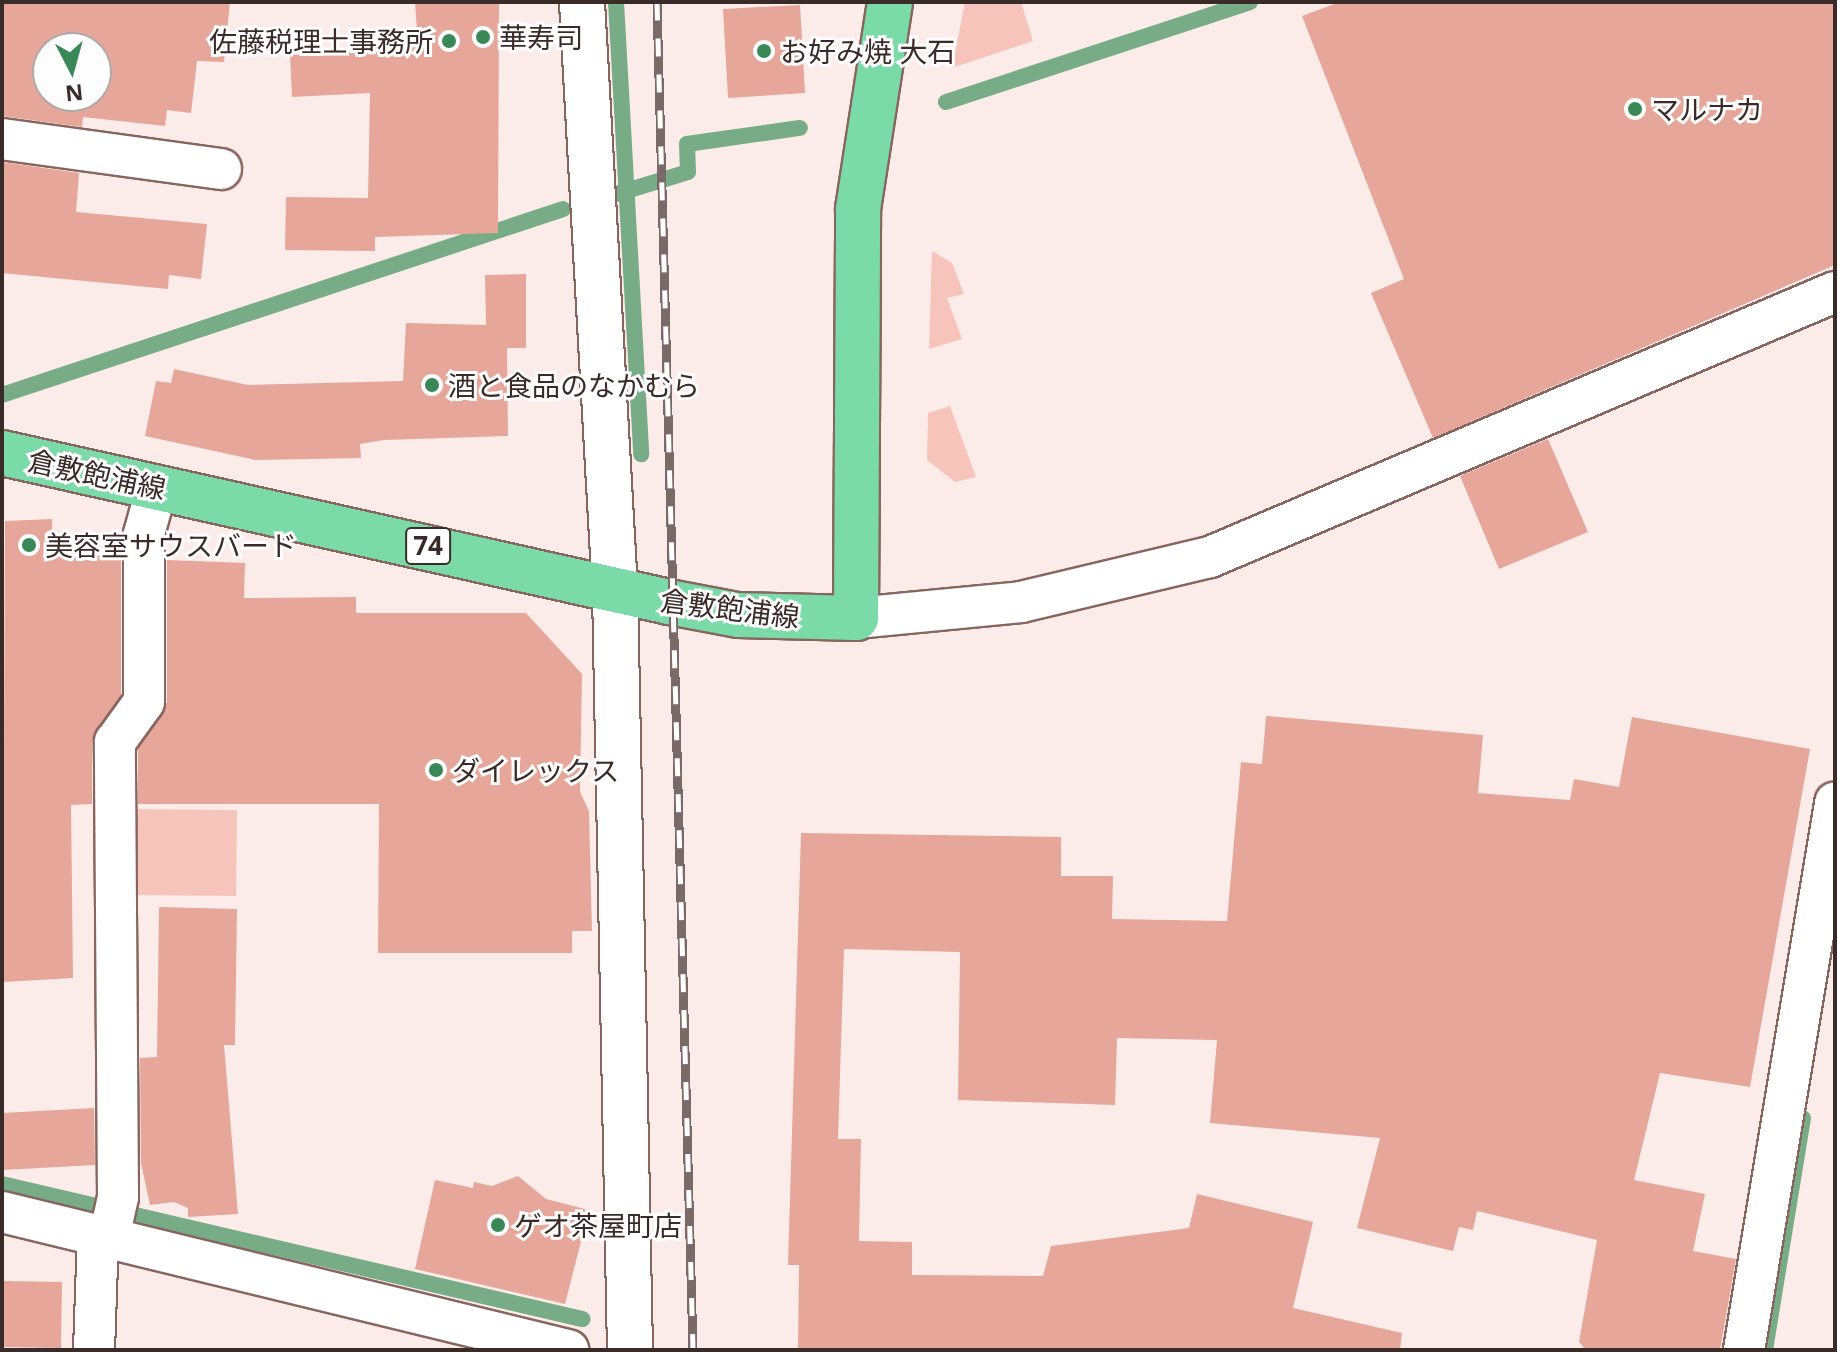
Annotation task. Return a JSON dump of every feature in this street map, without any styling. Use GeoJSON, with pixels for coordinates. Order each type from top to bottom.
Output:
{"type":"FeatureCollection","features":[{"type":"Feature","properties":{"kind":"main road"},"geometry":{"type":"LineString","coordinates":[[856,618],[858,209],[890,2]]}},
{"type":"Feature","properties":{"kind":"main road","name":"倉敷飽浦線"},"geometry":{"type":"LineString","coordinates":[[2,453],[615,591],[738,615],[856,618]]}},
{"type":"Feature","properties":{"kind":"street"},"geometry":{"type":"LineString","coordinates":[[582,2],[615,591],[630,1350]]}},
{"type":"Feature","properties":{"kind":"street"},"geometry":{"type":"LineString","coordinates":[[2,139],[221,169]]}},
{"type":"Feature","properties":{"kind":"street"},"geometry":{"type":"LineString","coordinates":[[856,618],[1021,602],[1210,557],[1835,292]]}},
{"type":"Feature","properties":{"kind":"street"},"geometry":{"type":"LineString","coordinates":[[94,1350],[110,1223],[115,742],[144,702],[144,534],[157,487]]}},
{"type":"Feature","properties":{"kind":"street"},"geometry":{"type":"LineString","coordinates":[[1744,1350],[1835,803]]}},
{"type":"Feature","properties":{"kind":"street"},"geometry":{"type":"LineString","coordinates":[[2,1212],[110,1223],[568,1350]]}},
{"type":"Feature","properties":{"kind":"shaded area"},"geometry":{"type":"Polygon","coordinates":[[[965,2],[1021,2],[1033,41],[952,68],[965,2]]]}},
{"type":"Feature","properties":{"kind":"shaded area"},"geometry":{"type":"Polygon","coordinates":[[[932,251],[952,263],[964,294],[947,298],[962,339],[929,349],[932,251]]]}},
{"type":"Feature","properties":{"kind":"shaded area"},"geometry":{"type":"Polygon","coordinates":[[[950,406],[976,477],[955,482],[927,460],[928,413],[950,406]]]}},
{"type":"Feature","properties":{"kind":"shaded area"},"geometry":{"type":"Polygon","coordinates":[[[130,809],[237,810],[236,896],[130,895],[130,809]]]}},
{"type":"Feature","properties":{"kind":"building"},"geometry":{"type":"Polygon","coordinates":[[[2,2],[230,2],[224,62],[197,61],[191,113],[167,110],[165,126],[83,117],[82,127],[2,116],[2,2]]]}},
{"type":"Feature","properties":{"kind":"building"},"geometry":{"type":"Polygon","coordinates":[[[415,2],[499,2],[498,233],[375,237],[375,251],[285,250],[286,197],[368,198],[370,93],[292,97],[290,55],[418,47],[415,2]]]}},
{"type":"Feature","properties":{"kind":"building"},"geometry":{"type":"Polygon","coordinates":[[[1340,2],[1835,2],[1835,265],[1433,438],[1371,293],[1404,279],[1302,16],[1340,2]]]}},
{"type":"Feature","properties":{"kind":"building"},"geometry":{"type":"Polygon","coordinates":[[[800,5],[805,93],[728,98],[723,9],[800,5]]]}},
{"type":"Feature","properties":{"kind":"building"},"geometry":{"type":"Polygon","coordinates":[[[2,162],[79,173],[76,212],[207,224],[201,279],[169,275],[168,289],[2,273],[2,162]]]}},
{"type":"Feature","properties":{"kind":"building"},"geometry":{"type":"Polygon","coordinates":[[[526,274],[526,348],[507,348],[508,436],[384,440],[360,444],[361,458],[256,460],[145,436],[156,381],[171,383],[174,369],[248,385],[403,381],[406,323],[486,325],[485,275],[526,274]]]}},
{"type":"Feature","properties":{"kind":"building"},"geometry":{"type":"Polygon","coordinates":[[[1548,439],[1588,532],[1499,569],[1460,476],[1548,439]]]}},
{"type":"Feature","properties":{"kind":"building"},"geometry":{"type":"Polygon","coordinates":[[[52,519],[53,550],[121,547],[121,695],[92,741],[92,804],[71,805],[73,978],[3,982],[5,521],[52,519]]]}},
{"type":"Feature","properties":{"kind":"building"},"geometry":{"type":"Polygon","coordinates":[[[167,560],[245,563],[244,598],[356,597],[356,613],[526,613],[582,674],[580,792],[589,811],[592,931],[572,931],[572,953],[378,953],[379,804],[138,804],[138,749],[167,702],[167,560]]]}},
{"type":"Feature","properties":{"kind":"building"},"geometry":{"type":"Polygon","coordinates":[[[1266,716],[1483,735],[1478,793],[1570,800],[1574,779],[1619,787],[1632,717],[1810,749],[1750,1087],[1660,1073],[1634,1180],[1705,1194],[1693,1251],[1736,1259],[1720,1350],[1586,1350],[1579,1342],[1597,1240],[1477,1211],[1473,1230],[1459,1227],[1453,1251],[1357,1228],[1380,1138],[1210,1123],[1217,1040],[1117,1038],[1115,1105],[958,1100],[960,952],[844,949],[838,1139],[861,1139],[859,1241],[912,1242],[912,1275],[1043,1276],[1051,1246],[1189,1228],[1197,1194],[1313,1222],[1293,1308],[1402,1333],[1400,1350],[798,1350],[799,1265],[788,1265],[801,833],[1061,837],[1061,876],[1113,876],[1112,919],[1227,921],[1241,762],[1262,764],[1266,716]]]}},
{"type":"Feature","properties":{"kind":"building"},"geometry":{"type":"Polygon","coordinates":[[[159,907],[237,909],[235,1045],[224,1045],[238,1214],[188,1217],[188,1208],[174,1202],[150,1205],[141,1163],[140,1058],[157,1057],[159,907]]]}},
{"type":"Feature","properties":{"kind":"building"},"geometry":{"type":"Polygon","coordinates":[[[94,1108],[95,1165],[2,1170],[2,1113],[94,1108]]]}},
{"type":"Feature","properties":{"kind":"building"},"geometry":{"type":"Polygon","coordinates":[[[518,1176],[546,1199],[589,1210],[565,1304],[415,1269],[435,1180],[473,1188],[474,1182],[492,1186],[518,1176]]]}},
{"type":"Feature","properties":{"kind":"building"},"geometry":{"type":"Polygon","coordinates":[[[2,1281],[62,1282],[61,1348],[2,1347],[2,1281]]]}},
{"type":"Feature","properties":{"kind":"waterway"},"geometry":{"type":"LineString","coordinates":[[616,2],[641,454]]}},
{"type":"Feature","properties":{"kind":"waterway"},"geometry":{"type":"LineString","coordinates":[[946,102],[1250,2]]}},
{"type":"Feature","properties":{"kind":"waterway"},"geometry":{"type":"LineString","coordinates":[[616,194],[688,172],[687,144],[800,128]]}},
{"type":"Feature","properties":{"kind":"waterway"},"geometry":{"type":"LineString","coordinates":[[2,395],[563,209]]}},
{"type":"Feature","properties":{"kind":"waterway"},"geometry":{"type":"LineString","coordinates":[[1765,1350],[1803,1118]]}},
{"type":"Feature","properties":{"kind":"waterway"},"geometry":{"type":"LineString","coordinates":[[2,1184],[582,1319]]}},
{"type":"Feature","properties":{"kind":"railway"},"geometry":{"type":"LineString","coordinates":[[657,2],[693,1350]]}},
{"type":"Feature","properties":{"kind":"place","name":"華寿司"},"geometry":{"type":"Point","coordinates":[483,37]}},
{"type":"Feature","properties":{"kind":"place","name":"佐藤税理士事務所"},"geometry":{"type":"Point","coordinates":[449,41]}},
{"type":"Feature","properties":{"kind":"place","name":"お好み焼 大石"},"geometry":{"type":"Point","coordinates":[764,51]}},
{"type":"Feature","properties":{"kind":"place","name":"マルナカ"},"geometry":{"type":"Point","coordinates":[1635,109]}},
{"type":"Feature","properties":{"kind":"place","name":"酒と食品のなかむら"},"geometry":{"type":"Point","coordinates":[432,385]}},
{"type":"Feature","properties":{"kind":"place","name":"美容室サウスバード"},"geometry":{"type":"Point","coordinates":[29,545]}},
{"type":"Feature","properties":{"kind":"place","name":"ダイレックス"},"geometry":{"type":"Point","coordinates":[436,770]}},
{"type":"Feature","properties":{"kind":"place","name":"ゲオ茶屋町店"},"geometry":{"type":"Point","coordinates":[498,1225]}}]}
